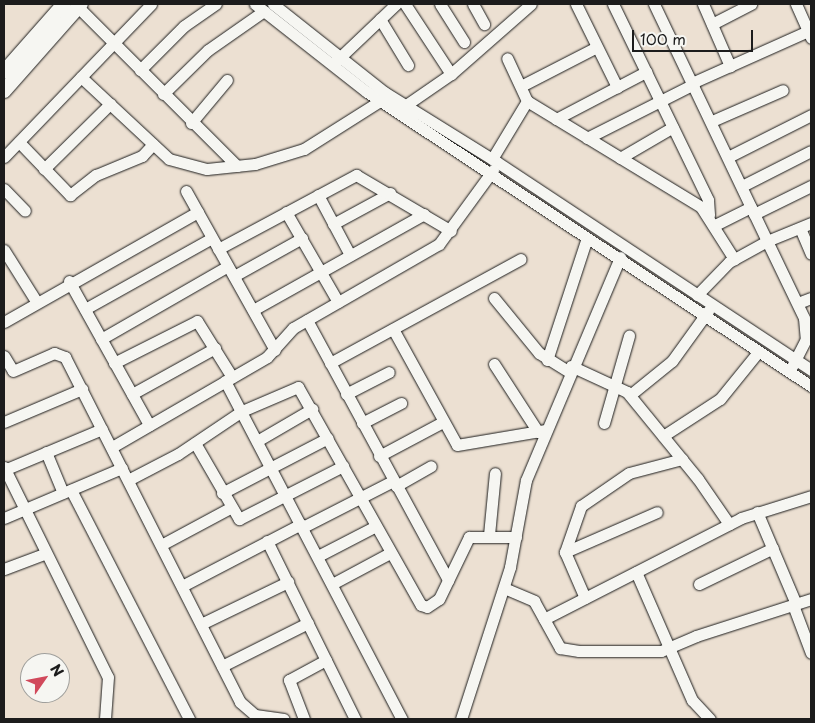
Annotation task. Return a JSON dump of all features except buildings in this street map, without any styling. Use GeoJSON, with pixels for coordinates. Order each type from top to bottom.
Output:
{"type":"FeatureCollection","features":[{"type":"Feature","properties":{"kind":"main road"},"geometry":{"type":"LineString","coordinates":[[4,72],[59,6]]}},
{"type":"Feature","properties":{"kind":"main road"},"geometry":{"type":"LineString","coordinates":[[4,91],[80,6]]}},
{"type":"Feature","properties":{"kind":"street"},"geometry":{"type":"LineString","coordinates":[[4,158],[151,4]]}},
{"type":"Feature","properties":{"kind":"street"},"geometry":{"type":"LineString","coordinates":[[140,70],[184,26],[216,4]]}},
{"type":"Feature","properties":{"kind":"street"},"geometry":{"type":"LineString","coordinates":[[336,62],[396,4]]}},
{"type":"Feature","properties":{"kind":"street"},"geometry":{"type":"LineString","coordinates":[[404,4],[451,74]]}},
{"type":"Feature","properties":{"kind":"street"},"geometry":{"type":"LineString","coordinates":[[440,4],[464,42]]}},
{"type":"Feature","properties":{"kind":"street"},"geometry":{"type":"LineString","coordinates":[[473,4],[484,24]]}},
{"type":"Feature","properties":{"kind":"street"},"geometry":{"type":"LineString","coordinates":[[406,105],[451,74],[531,4]]}},
{"type":"Feature","properties":{"kind":"street"},"geometry":{"type":"LineString","coordinates":[[576,4],[617,87]]}},
{"type":"Feature","properties":{"kind":"street"},"geometry":{"type":"LineString","coordinates":[[612,4],[708,200],[712,220],[734,259]]}},
{"type":"Feature","properties":{"kind":"street"},"geometry":{"type":"LineString","coordinates":[[654,4],[694,83],[767,242],[798,304],[806,333],[789,372]]}},
{"type":"Feature","properties":{"kind":"street"},"geometry":{"type":"LineString","coordinates":[[703,4],[730,66]]}},
{"type":"Feature","properties":{"kind":"street"},"geometry":{"type":"LineString","coordinates":[[712,24],[750,4]]}},
{"type":"Feature","properties":{"kind":"street"},"geometry":{"type":"LineString","coordinates":[[587,138],[730,66],[810,34],[798,4]]}},
{"type":"Feature","properties":{"kind":"street"},"geometry":{"type":"LineString","coordinates":[[80,6],[191,123],[236,166]]}},
{"type":"Feature","properties":{"kind":"street"},"geometry":{"type":"LineString","coordinates":[[163,94],[208,50],[264,6],[336,62],[380,101],[618,262],[811,386]]}},
{"type":"Feature","properties":{"kind":"street"},"geometry":{"type":"LineString","coordinates":[[380,19],[408,65]]}},
{"type":"Feature","properties":{"kind":"street"},"geometry":{"type":"LineString","coordinates":[[521,86],[597,47]]}},
{"type":"Feature","properties":{"kind":"street"},"geometry":{"type":"LineString","coordinates":[[507,58],[527,101],[620,158],[712,220],[753,210],[811,186]]}},
{"type":"Feature","properties":{"kind":"street"},"geometry":{"type":"LineString","coordinates":[[336,62],[495,160],[811,370]]}},
{"type":"Feature","properties":{"kind":"street"},"geometry":{"type":"LineString","coordinates":[[556,119],[646,72]]}},
{"type":"Feature","properties":{"kind":"street"},"geometry":{"type":"LineString","coordinates":[[82,77],[172,161],[207,169],[236,166],[315,144],[380,101]]}},
{"type":"Feature","properties":{"kind":"street"},"geometry":{"type":"LineString","coordinates":[[191,123],[227,80]]}},
{"type":"Feature","properties":{"kind":"street"},"geometry":{"type":"LineString","coordinates":[[712,122],[783,90]]}},
{"type":"Feature","properties":{"kind":"street"},"geometry":{"type":"LineString","coordinates":[[112,447],[275,350],[289,331],[306,320],[439,244],[451,231],[490,175],[495,160],[527,101]]}},
{"type":"Feature","properties":{"kind":"street"},"geometry":{"type":"LineString","coordinates":[[44,169],[110,104]]}},
{"type":"Feature","properties":{"kind":"street"},"geometry":{"type":"LineString","coordinates":[[728,157],[811,114]]}},
{"type":"Feature","properties":{"kind":"street"},"geometry":{"type":"LineString","coordinates":[[620,158],[673,127]]}},
{"type":"Feature","properties":{"kind":"street"},"geometry":{"type":"LineString","coordinates":[[19,142],[70,194],[96,175],[142,156],[152,144]]}},
{"type":"Feature","properties":{"kind":"street"},"geometry":{"type":"LineString","coordinates":[[742,186],[811,151]]}},
{"type":"Feature","properties":{"kind":"street"},"geometry":{"type":"LineString","coordinates":[[218,248],[356,174],[451,231]]}},
{"type":"Feature","properties":{"kind":"street"},"geometry":{"type":"LineString","coordinates":[[4,189],[25,211]]}},
{"type":"Feature","properties":{"kind":"street"},"geometry":{"type":"LineString","coordinates":[[186,190],[275,350]]}},
{"type":"Feature","properties":{"kind":"street"},"geometry":{"type":"LineString","coordinates":[[333,224],[390,193]]}},
{"type":"Feature","properties":{"kind":"street"},"geometry":{"type":"LineString","coordinates":[[318,195],[350,255]]}},
{"type":"Feature","properties":{"kind":"street"},"geometry":{"type":"LineString","coordinates":[[4,322],[69,281],[198,212]]}},
{"type":"Feature","properties":{"kind":"street"},"geometry":{"type":"LineString","coordinates":[[286,212],[338,302]]}},
{"type":"Feature","properties":{"kind":"street"},"geometry":{"type":"LineString","coordinates":[[253,310],[424,214]]}},
{"type":"Feature","properties":{"kind":"street"},"geometry":{"type":"LineString","coordinates":[[697,295],[734,259],[811,223]]}},
{"type":"Feature","properties":{"kind":"street"},"geometry":{"type":"LineString","coordinates":[[800,228],[811,254]]}},
{"type":"Feature","properties":{"kind":"street"},"geometry":{"type":"LineString","coordinates":[[85,310],[212,238]]}},
{"type":"Feature","properties":{"kind":"street"},"geometry":{"type":"LineString","coordinates":[[101,339],[231,271],[302,238]]}},
{"type":"Feature","properties":{"kind":"street"},"geometry":{"type":"LineString","coordinates":[[547,360],[586,240]]}},
{"type":"Feature","properties":{"kind":"street"},"geometry":{"type":"LineString","coordinates":[[461,719],[504,588],[516,537],[526,480],[542,431],[624,246]]}},
{"type":"Feature","properties":{"kind":"street"},"geometry":{"type":"LineString","coordinates":[[4,250],[36,302]]}},
{"type":"Feature","properties":{"kind":"street"},"geometry":{"type":"LineString","coordinates":[[330,363],[521,259]]}},
{"type":"Feature","properties":{"kind":"street"},"geometry":{"type":"LineString","coordinates":[[69,281],[149,425]]}},
{"type":"Feature","properties":{"kind":"street"},"geometry":{"type":"LineString","coordinates":[[494,298],[547,360],[614,384],[630,395],[682,459],[729,524]]}},
{"type":"Feature","properties":{"kind":"street"},"geometry":{"type":"LineString","coordinates":[[798,304],[811,298]]}},
{"type":"Feature","properties":{"kind":"street"},"geometry":{"type":"LineString","coordinates":[[630,395],[672,361],[712,305]]}},
{"type":"Feature","properties":{"kind":"street"},"geometry":{"type":"LineString","coordinates":[[306,320],[448,580]]}},
{"type":"Feature","properties":{"kind":"street"},"geometry":{"type":"LineString","coordinates":[[114,363],[194,322],[200,323],[215,348],[242,412],[402,719]]}},
{"type":"Feature","properties":{"kind":"street"},"geometry":{"type":"LineString","coordinates":[[393,328],[454,442],[462,446],[542,431]]}},
{"type":"Feature","properties":{"kind":"street"},"geometry":{"type":"LineString","coordinates":[[604,423],[629,336]]}},
{"type":"Feature","properties":{"kind":"street"},"geometry":{"type":"LineString","coordinates":[[132,394],[215,348]]}},
{"type":"Feature","properties":{"kind":"street"},"geometry":{"type":"LineString","coordinates":[[663,436],[720,398],[758,352]]}},
{"type":"Feature","properties":{"kind":"street"},"geometry":{"type":"LineString","coordinates":[[4,356],[13,371],[62,353],[82,388],[222,666],[248,712],[284,719]]}},
{"type":"Feature","properties":{"kind":"street"},"geometry":{"type":"LineString","coordinates":[[494,364],[542,431]]}},
{"type":"Feature","properties":{"kind":"street"},"geometry":{"type":"LineString","coordinates":[[346,394],[389,372]]}},
{"type":"Feature","properties":{"kind":"street"},"geometry":{"type":"LineString","coordinates":[[128,480],[195,443],[242,412],[295,387],[303,391],[420,605],[427,607],[436,603],[466,539],[489,536],[516,537]]}},
{"type":"Feature","properties":{"kind":"street"},"geometry":{"type":"LineString","coordinates":[[4,422],[82,388]]}},
{"type":"Feature","properties":{"kind":"street"},"geometry":{"type":"LineString","coordinates":[[362,423],[401,403]]}},
{"type":"Feature","properties":{"kind":"street"},"geometry":{"type":"LineString","coordinates":[[258,441],[312,409]]}},
{"type":"Feature","properties":{"kind":"street"},"geometry":{"type":"LineString","coordinates":[[379,456],[443,422]]}},
{"type":"Feature","properties":{"kind":"street"},"geometry":{"type":"LineString","coordinates":[[102,429],[4,469],[44,554],[108,677],[105,719]]}},
{"type":"Feature","properties":{"kind":"street"},"geometry":{"type":"LineString","coordinates":[[222,493],[328,438]]}},
{"type":"Feature","properties":{"kind":"street"},"geometry":{"type":"LineString","coordinates":[[195,443],[230,508],[242,519],[343,466]]}},
{"type":"Feature","properties":{"kind":"street"},"geometry":{"type":"LineString","coordinates":[[46,452],[189,719]]}},
{"type":"Feature","properties":{"kind":"street"},"geometry":{"type":"LineString","coordinates":[[585,598],[565,552],[585,502],[629,473],[682,459]]}},
{"type":"Feature","properties":{"kind":"street"},"geometry":{"type":"LineString","coordinates":[[182,586],[268,541],[302,526],[359,495],[394,483],[431,466]]}},
{"type":"Feature","properties":{"kind":"street"},"geometry":{"type":"LineString","coordinates":[[4,518],[122,468]]}},
{"type":"Feature","properties":{"kind":"street"},"geometry":{"type":"LineString","coordinates":[[489,536],[495,473]]}},
{"type":"Feature","properties":{"kind":"street"},"geometry":{"type":"LineString","coordinates":[[544,619],[729,524],[757,512],[811,496]]}},
{"type":"Feature","properties":{"kind":"street"},"geometry":{"type":"LineString","coordinates":[[161,545],[230,508]]}},
{"type":"Feature","properties":{"kind":"street"},"geometry":{"type":"LineString","coordinates":[[565,552],[657,512]]}},
{"type":"Feature","properties":{"kind":"street"},"geometry":{"type":"LineString","coordinates":[[757,512],[795,605],[811,653]]}},
{"type":"Feature","properties":{"kind":"street"},"geometry":{"type":"LineString","coordinates":[[318,556],[376,526]]}},
{"type":"Feature","properties":{"kind":"street"},"geometry":{"type":"LineString","coordinates":[[268,541],[355,719]]}},
{"type":"Feature","properties":{"kind":"street"},"geometry":{"type":"LineString","coordinates":[[698,584],[772,548]]}},
{"type":"Feature","properties":{"kind":"street"},"geometry":{"type":"LineString","coordinates":[[332,584],[390,553]]}},
{"type":"Feature","properties":{"kind":"street"},"geometry":{"type":"LineString","coordinates":[[4,569],[44,554]]}},
{"type":"Feature","properties":{"kind":"street"},"geometry":{"type":"LineString","coordinates":[[636,572],[692,700],[710,719]]}},
{"type":"Feature","properties":{"kind":"street"},"geometry":{"type":"LineString","coordinates":[[201,624],[288,582]]}},
{"type":"Feature","properties":{"kind":"street"},"geometry":{"type":"LineString","coordinates":[[504,588],[534,601],[557,645],[565,650],[656,652],[696,636],[811,599]]}},
{"type":"Feature","properties":{"kind":"street"},"geometry":{"type":"LineString","coordinates":[[222,666],[308,623]]}},
{"type":"Feature","properties":{"kind":"street"},"geometry":{"type":"LineString","coordinates":[[304,719],[290,680],[326,660]]}}]}
